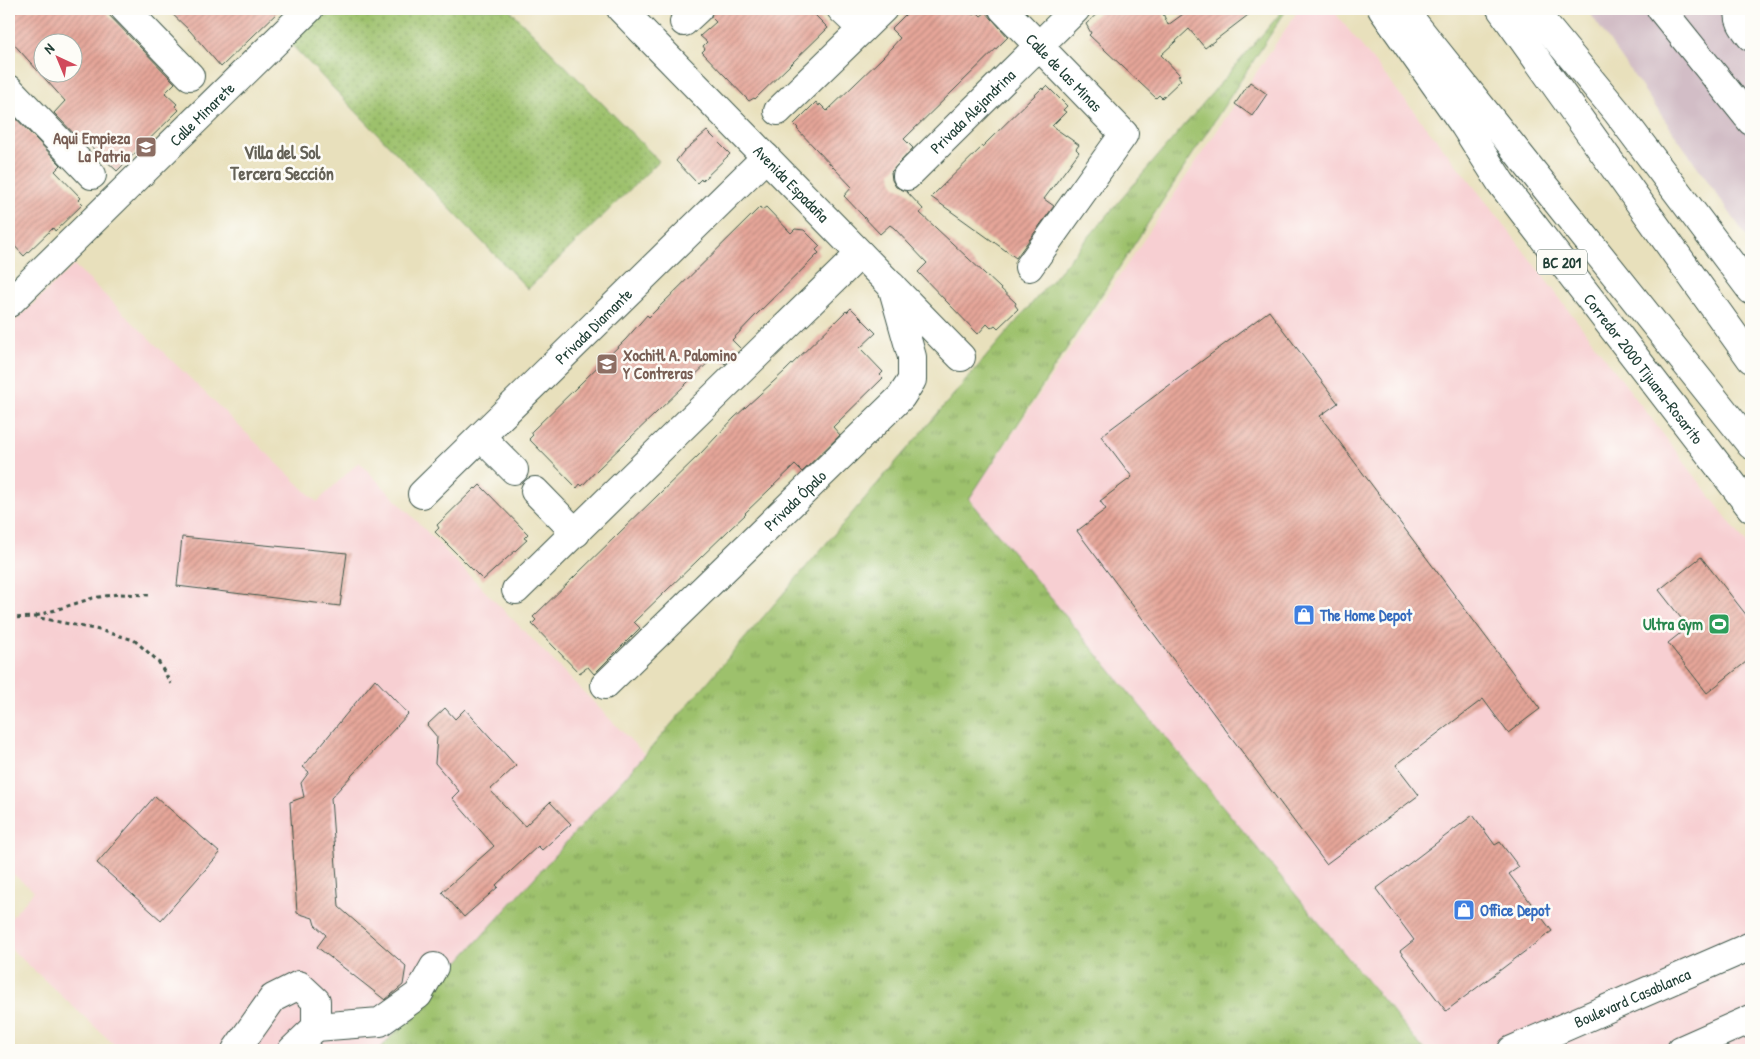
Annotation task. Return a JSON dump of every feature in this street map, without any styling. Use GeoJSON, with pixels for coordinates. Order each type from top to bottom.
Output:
{"type":"FeatureCollection","features":[{"type":"Feature","properties":{"kind":"main road"},"geometry":{"type":"LineString","coordinates":[[125,9],[190,76]]}},
{"type":"Feature","properties":{"kind":"main road","name":"Calle Minarete"},"geometry":{"type":"LineString","coordinates":[[9,303],[309,9]]}},
{"type":"Feature","properties":{"kind":"main road","name":"Avenida Espadaña"},"geometry":{"type":"LineString","coordinates":[[621,9],[961,357]]}},
{"type":"Feature","properties":{"kind":"main road"},"geometry":{"type":"LineString","coordinates":[[842,9],[862,30]]}},
{"type":"Feature","properties":{"kind":"main road"},"geometry":{"type":"LineString","coordinates":[[778,111],[883,9]]}},
{"type":"Feature","properties":{"kind":"main road","name":"Calle de las Minas"},"geometry":{"type":"LineString","coordinates":[[1003,9],[1124,134],[1029,267]]}},
{"type":"Feature","properties":{"kind":"main road","name":"Privada Alejandrina"},"geometry":{"type":"LineString","coordinates":[[907,176],[1076,9]]}},
{"type":"Feature","properties":{"kind":"main road"},"geometry":{"type":"LineString","coordinates":[[1365,9],[1501,183]]}},
{"type":"Feature","properties":{"kind":"main road","name":"Corredor 2000 Tijuana-Rosarito"},"geometry":{"type":"LineString","coordinates":[[1382,9],[1464,125],[1501,183],[1751,508]]}},
{"type":"Feature","properties":{"kind":"main road"},"geometry":{"type":"LineString","coordinates":[[1403,9],[1751,445]]}},
{"type":"Feature","properties":{"kind":"main road"},"geometry":{"type":"LineString","coordinates":[[1501,9],[1751,359]]}},
{"type":"Feature","properties":{"kind":"main road"},"geometry":{"type":"LineString","coordinates":[[1532,9],[1617,112]]}},
{"type":"Feature","properties":{"kind":"main road"},"geometry":{"type":"LineString","coordinates":[[1542,9],[1751,290]]}},
{"type":"Feature","properties":{"kind":"main road"},"geometry":{"type":"LineString","coordinates":[[1662,9],[1751,121]]}},
{"type":"Feature","properties":{"kind":"main road"},"geometry":{"type":"LineString","coordinates":[[1740,9],[1742,24],[1751,37]]}},
{"type":"Feature","properties":{"kind":"main road"},"geometry":{"type":"LineString","coordinates":[[9,89],[92,175]]}},
{"type":"Feature","properties":{"kind":"main road","name":"Privada Diamante"},"geometry":{"type":"LineString","coordinates":[[422,494],[766,157]]}},
{"type":"Feature","properties":{"kind":"main road"},"geometry":{"type":"LineString","coordinates":[[516,590],[860,254]]}},
{"type":"Feature","properties":{"kind":"main road","name":"Privada Ópalo"},"geometry":{"type":"LineString","coordinates":[[605,685],[901,396],[912,380],[912,357],[892,286]]}},
{"type":"Feature","properties":{"kind":"main road"},"geometry":{"type":"LineString","coordinates":[[481,437],[514,470]]}},
{"type":"Feature","properties":{"kind":"main road"},"geometry":{"type":"LineString","coordinates":[[535,492],[576,532]]}},
{"type":"Feature","properties":{"kind":"main road","name":"Boulevard Casablanca"},"geometry":{"type":"LineString","coordinates":[[1512,1050],[1751,946]]}},
{"type":"Feature","properties":{"kind":"main road"},"geometry":{"type":"LineString","coordinates":[[292,1050],[316,1028],[380,1022],[418,996],[434,967]]}},
{"type":"Feature","properties":{"kind":"main road"},"geometry":{"type":"LineString","coordinates":[[236,1050],[273,998],[299,985],[316,1000],[316,1028]]}},
{"type":"Feature","properties":{"kind":"main road"},"geometry":{"type":"LineString","coordinates":[[1681,1050],[1751,1019]]}},
{"type":"Feature","properties":{"kind":"path"},"geometry":{"type":"LineString","coordinates":[[36,617],[93,598],[118,594],[151,595]]}},
{"type":"Feature","properties":{"kind":"path"},"geometry":{"type":"LineString","coordinates":[[9,618],[36,617],[99,630],[134,640],[158,661],[171,684]]}},
{"type":"Feature","properties":{"kind":"shaded area"},"geometry":{"type":"Polygon","coordinates":[[[1299,9],[1332,9],[1495,213],[1751,550],[1751,1050],[1425,1050],[969,499],[1299,9]]]}},
{"type":"Feature","properties":{"kind":"shaded area"},"geometry":{"type":"Polygon","coordinates":[[[1587,9],[1751,9],[1751,243],[1587,9]]]}},
{"type":"Feature","properties":{"kind":"shaded area"},"geometry":{"type":"Polygon","coordinates":[[[74,265],[317,502],[359,462],[645,755],[379,1050],[120,1050],[9,947],[9,920],[34,891],[9,871],[9,327],[74,265]]]}},
{"type":"Feature","properties":{"kind":"green space"},"geometry":{"type":"Polygon","coordinates":[[[308,9],[509,9],[659,161],[528,289],[282,35],[308,9]]]}},
{"type":"Feature","properties":{"kind":"green space"},"geometry":{"type":"Polygon","coordinates":[[[1284,9],[1287,9],[969,499],[1424,1050],[379,1050],[645,755],[1284,9]]]}},
{"type":"Feature","properties":{"kind":"building"},"geometry":{"type":"Polygon","coordinates":[[[9,9],[103,9],[175,83],[165,93],[177,104],[175,106],[179,110],[117,171],[85,141],[83,143],[54,113],[65,101],[48,82],[82,82],[82,32],[32,32],[32,64],[9,36],[9,9]]]}},
{"type":"Feature","properties":{"kind":"building"},"geometry":{"type":"Polygon","coordinates":[[[167,9],[281,9],[221,67],[190,31],[167,9]]]}},
{"type":"Feature","properties":{"kind":"building"},"geometry":{"type":"Polygon","coordinates":[[[713,9],[786,9],[790,13],[794,9],[809,9],[828,28],[755,99],[749,101],[702,52],[705,49],[703,46],[707,42],[700,36],[716,22],[711,17],[713,9]]]}},
{"type":"Feature","properties":{"kind":"building"},"geometry":{"type":"Polygon","coordinates":[[[911,9],[967,9],[973,15],[977,12],[981,16],[986,12],[1008,37],[904,139],[913,148],[891,172],[892,180],[896,187],[906,191],[923,209],[920,213],[1016,303],[1015,305],[1018,309],[998,328],[995,325],[991,328],[987,324],[978,334],[918,272],[927,263],[894,228],[890,225],[880,234],[844,196],[852,187],[794,124],[816,102],[827,111],[883,57],[900,38],[891,29],[911,9]]]}},
{"type":"Feature","properties":{"kind":"building"},"geometry":{"type":"Polygon","coordinates":[[[1102,9],[1161,9],[1168,25],[1190,9],[1256,9],[1205,48],[1189,29],[1161,55],[1180,75],[1178,76],[1181,80],[1162,98],[1159,95],[1156,98],[1089,35],[1091,33],[1086,24],[1102,9]]]}},
{"type":"Feature","properties":{"kind":"building"},"geometry":{"type":"Polygon","coordinates":[[[1250,82],[1267,94],[1252,116],[1235,104],[1250,82]]]}},
{"type":"Feature","properties":{"kind":"building"},"geometry":{"type":"Polygon","coordinates":[[[1047,86],[1067,106],[1063,110],[1066,112],[1052,126],[1079,145],[1076,149],[1079,152],[1044,199],[1054,206],[1016,258],[931,197],[1042,88],[1043,90],[1047,86]]]}},
{"type":"Feature","properties":{"kind":"building"},"geometry":{"type":"Polygon","coordinates":[[[9,111],[61,165],[55,171],[81,198],[79,200],[83,204],[55,231],[53,228],[24,256],[9,240],[9,111]]]}},
{"type":"Feature","properties":{"kind":"building"},"geometry":{"type":"Polygon","coordinates":[[[707,131],[730,154],[702,181],[701,179],[697,183],[676,161],[683,152],[707,131]]]}},
{"type":"Feature","properties":{"kind":"building"},"geometry":{"type":"Polygon","coordinates":[[[760,207],[762,210],[766,207],[791,233],[795,229],[804,230],[820,246],[816,250],[819,253],[732,340],[741,349],[725,364],[716,355],[582,486],[580,484],[577,488],[529,439],[533,435],[531,432],[626,339],[647,315],[649,317],[760,207]]]}},
{"type":"Feature","properties":{"kind":"building"},"geometry":{"type":"Polygon","coordinates":[[[851,308],[876,333],[860,348],[883,372],[880,375],[883,378],[833,427],[840,435],[802,472],[795,465],[745,513],[634,622],[640,628],[594,674],[588,667],[579,673],[532,624],[536,620],[533,617],[701,453],[734,418],[851,308]]]}},
{"type":"Feature","properties":{"kind":"building","name":"The Home Depot"},"geometry":{"type":"Polygon","coordinates":[[[1269,311],[1338,403],[1320,416],[1540,709],[1508,733],[1483,699],[1396,765],[1419,795],[1326,864],[1077,531],[1106,509],[1100,501],[1132,477],[1101,436],[1269,311]]]}},
{"type":"Feature","properties":{"kind":"building"},"geometry":{"type":"Polygon","coordinates":[[[480,485],[528,534],[524,538],[527,540],[483,580],[435,532],[439,528],[437,525],[480,485]]]}},
{"type":"Feature","properties":{"kind":"building"},"geometry":{"type":"Polygon","coordinates":[[[182,537],[347,553],[340,606],[177,586],[182,537]]]}},
{"type":"Feature","properties":{"kind":"building","name":"Ultra Gym"},"geometry":{"type":"Polygon","coordinates":[[[1701,557],[1751,621],[1751,658],[1707,693],[1668,643],[1688,627],[1659,590],[1701,557]]]}},
{"type":"Feature","properties":{"kind":"building"},"geometry":{"type":"Polygon","coordinates":[[[375,679],[408,714],[331,798],[339,907],[406,966],[403,985],[385,1000],[317,947],[326,935],[315,925],[313,918],[297,913],[290,802],[304,797],[301,783],[309,772],[303,767],[375,679]]]}},
{"type":"Feature","properties":{"kind":"building"},"geometry":{"type":"Polygon","coordinates":[[[445,708],[455,719],[465,709],[516,766],[490,790],[520,822],[525,826],[550,802],[571,824],[542,850],[538,846],[496,885],[498,887],[464,917],[442,892],[494,846],[452,798],[459,791],[435,763],[437,737],[427,725],[445,708]]]}},
{"type":"Feature","properties":{"kind":"building"},"geometry":{"type":"Polygon","coordinates":[[[155,796],[220,853],[161,920],[97,863],[155,796]]]}},
{"type":"Feature","properties":{"kind":"building","name":"Office Depot"},"geometry":{"type":"Polygon","coordinates":[[[1473,815],[1495,845],[1500,842],[1519,867],[1509,874],[1552,931],[1446,1011],[1400,951],[1414,940],[1376,889],[1473,815]]]}},
{"type":"Feature","properties":{"kind":"place","name":"Aqui Empieza La Patria"},"geometry":{"type":"Point","coordinates":[146,147]}},
{"type":"Feature","properties":{"kind":"place","name":"Xochitl A. Palomino Y Contreras"},"geometry":{"type":"Point","coordinates":[607,364]}},
{"type":"Feature","properties":{"kind":"place","name":"The Home Depot"},"geometry":{"type":"Point","coordinates":[1304,615]}},
{"type":"Feature","properties":{"kind":"place","name":"Ultra Gym"},"geometry":{"type":"Point","coordinates":[1719,624]}},
{"type":"Feature","properties":{"kind":"place","name":"Office Depot"},"geometry":{"type":"Point","coordinates":[1464,910]}},
{"type":"Feature","properties":{"kind":"district","name":"Villa del Sol Tercera Sección"},"geometry":{"type":"Point","coordinates":[282,162]}}]}
